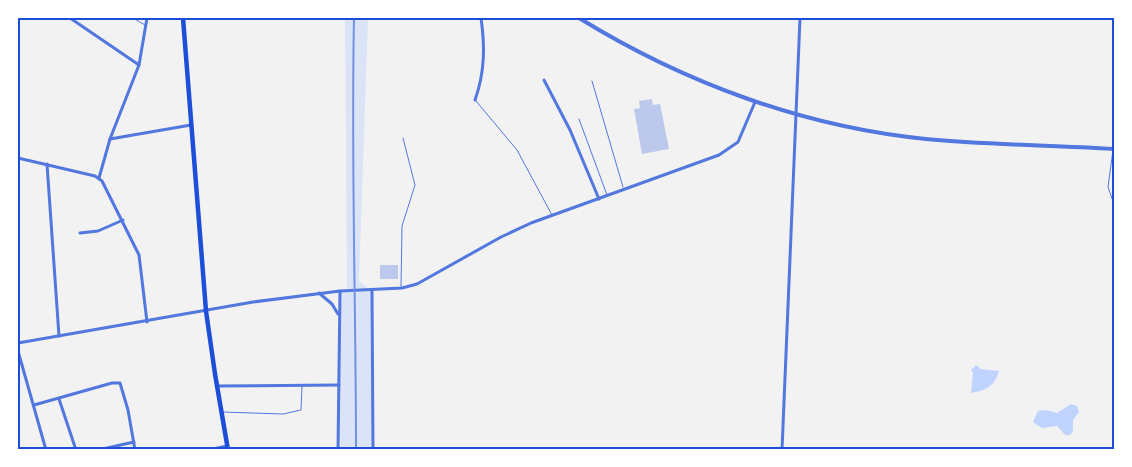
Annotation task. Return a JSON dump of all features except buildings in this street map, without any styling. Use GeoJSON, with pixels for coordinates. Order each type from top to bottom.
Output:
{"type":"FeatureCollection","features":[{"type":"Feature","properties":{"kind":"main road"},"geometry":{"type":"LineString","coordinates":[[183,18],[206,311],[216,386],[228,448]]}},
{"type":"Feature","properties":{"kind":"street"},"geometry":{"type":"LineString","coordinates":[[70,18],[104,43],[139,65]]}},
{"type":"Feature","properties":{"kind":"street"},"geometry":{"type":"LineString","coordinates":[[99,178],[110,139],[139,65],[146,18]]}},
{"type":"Feature","properties":{"kind":"street"},"geometry":{"type":"LineString","coordinates":[[475,100],[483,69],[485,52],[481,18]]}},
{"type":"Feature","properties":{"kind":"street"},"geometry":{"type":"LineString","coordinates":[[578,18],[664,63],[755,102],[796,115],[861,129],[924,138],[1114,149]]}},
{"type":"Feature","properties":{"kind":"street"},"geometry":{"type":"LineString","coordinates":[[782,450],[800,18]]}},
{"type":"Feature","properties":{"kind":"street"},"geometry":{"type":"LineString","coordinates":[[544,80],[570,130],[599,199]]}},
{"type":"Feature","properties":{"kind":"street"},"geometry":{"type":"LineString","coordinates":[[18,343],[318,293],[402,288],[417,284],[501,237],[719,155],[738,142],[755,102]]}},
{"type":"Feature","properties":{"kind":"street"},"geometry":{"type":"LineString","coordinates":[[110,139],[192,125]]}},
{"type":"Feature","properties":{"kind":"street"},"geometry":{"type":"LineString","coordinates":[[18,158],[99,178],[123,220],[139,255],[147,322]]}},
{"type":"Feature","properties":{"kind":"street"},"geometry":{"type":"LineString","coordinates":[[47,164],[59,336]]}},
{"type":"Feature","properties":{"kind":"street"},"geometry":{"type":"LineString","coordinates":[[80,233],[98,231],[123,220]]}},
{"type":"Feature","properties":{"kind":"street"},"geometry":{"type":"LineString","coordinates":[[372,290],[373,450]]}},
{"type":"Feature","properties":{"kind":"street"},"geometry":{"type":"LineString","coordinates":[[338,450],[340,291]]}},
{"type":"Feature","properties":{"kind":"street"},"geometry":{"type":"LineString","coordinates":[[318,293],[336,308],[339,317]]}},
{"type":"Feature","properties":{"kind":"street"},"geometry":{"type":"LineString","coordinates":[[18,350],[46,450]]}},
{"type":"Feature","properties":{"kind":"street"},"geometry":{"type":"LineString","coordinates":[[34,405],[112,383],[120,383],[135,450]]}},
{"type":"Feature","properties":{"kind":"street"},"geometry":{"type":"LineString","coordinates":[[216,386],[339,385]]}},
{"type":"Feature","properties":{"kind":"street"},"geometry":{"type":"LineString","coordinates":[[59,399],[76,450]]}},
{"type":"Feature","properties":{"kind":"street"},"geometry":{"type":"LineString","coordinates":[[98,450],[134,442]]}},
{"type":"Feature","properties":{"kind":"street"},"geometry":{"type":"LineString","coordinates":[[208,450],[228,448]]}},
{"type":"Feature","properties":{"kind":"lane"},"geometry":{"type":"LineString","coordinates":[[133,18],[145,25]]}},
{"type":"Feature","properties":{"kind":"lane"},"geometry":{"type":"LineString","coordinates":[[592,81],[624,190]]}},
{"type":"Feature","properties":{"kind":"lane"},"geometry":{"type":"LineString","coordinates":[[475,100],[517,150],[553,216]]}},
{"type":"Feature","properties":{"kind":"lane"},"geometry":{"type":"LineString","coordinates":[[579,119],[607,196]]}},
{"type":"Feature","properties":{"kind":"lane"},"geometry":{"type":"LineString","coordinates":[[402,288],[402,226],[415,185],[403,138]]}},
{"type":"Feature","properties":{"kind":"lane"},"geometry":{"type":"LineString","coordinates":[[1114,149],[1108,186],[1109,195],[1114,204]]}},
{"type":"Feature","properties":{"kind":"lane"},"geometry":{"type":"LineString","coordinates":[[221,412],[283,414],[301,410],[302,384]]}},
{"type":"Feature","properties":{"kind":"shaded area"},"geometry":{"type":"Polygon","coordinates":[[[345,18],[368,18],[359,281],[372,291],[373,449],[338,450],[341,292],[347,291],[345,18]]]}},
{"type":"Feature","properties":{"kind":"water"},"geometry":{"type":"Polygon","coordinates":[[[976,365],[981,369],[999,371],[989,387],[971,393],[973,373],[971,370],[976,365]]]}},
{"type":"Feature","properties":{"kind":"water"},"geometry":{"type":"Polygon","coordinates":[[[1071,404],[1077,406],[1079,412],[1073,420],[1073,431],[1070,435],[1065,435],[1057,426],[1042,428],[1033,422],[1038,411],[1046,410],[1057,413],[1071,404]]]}},
{"type":"Feature","properties":{"kind":"railway"},"geometry":{"type":"LineString","coordinates":[[354,18],[356,450]]}}]}
